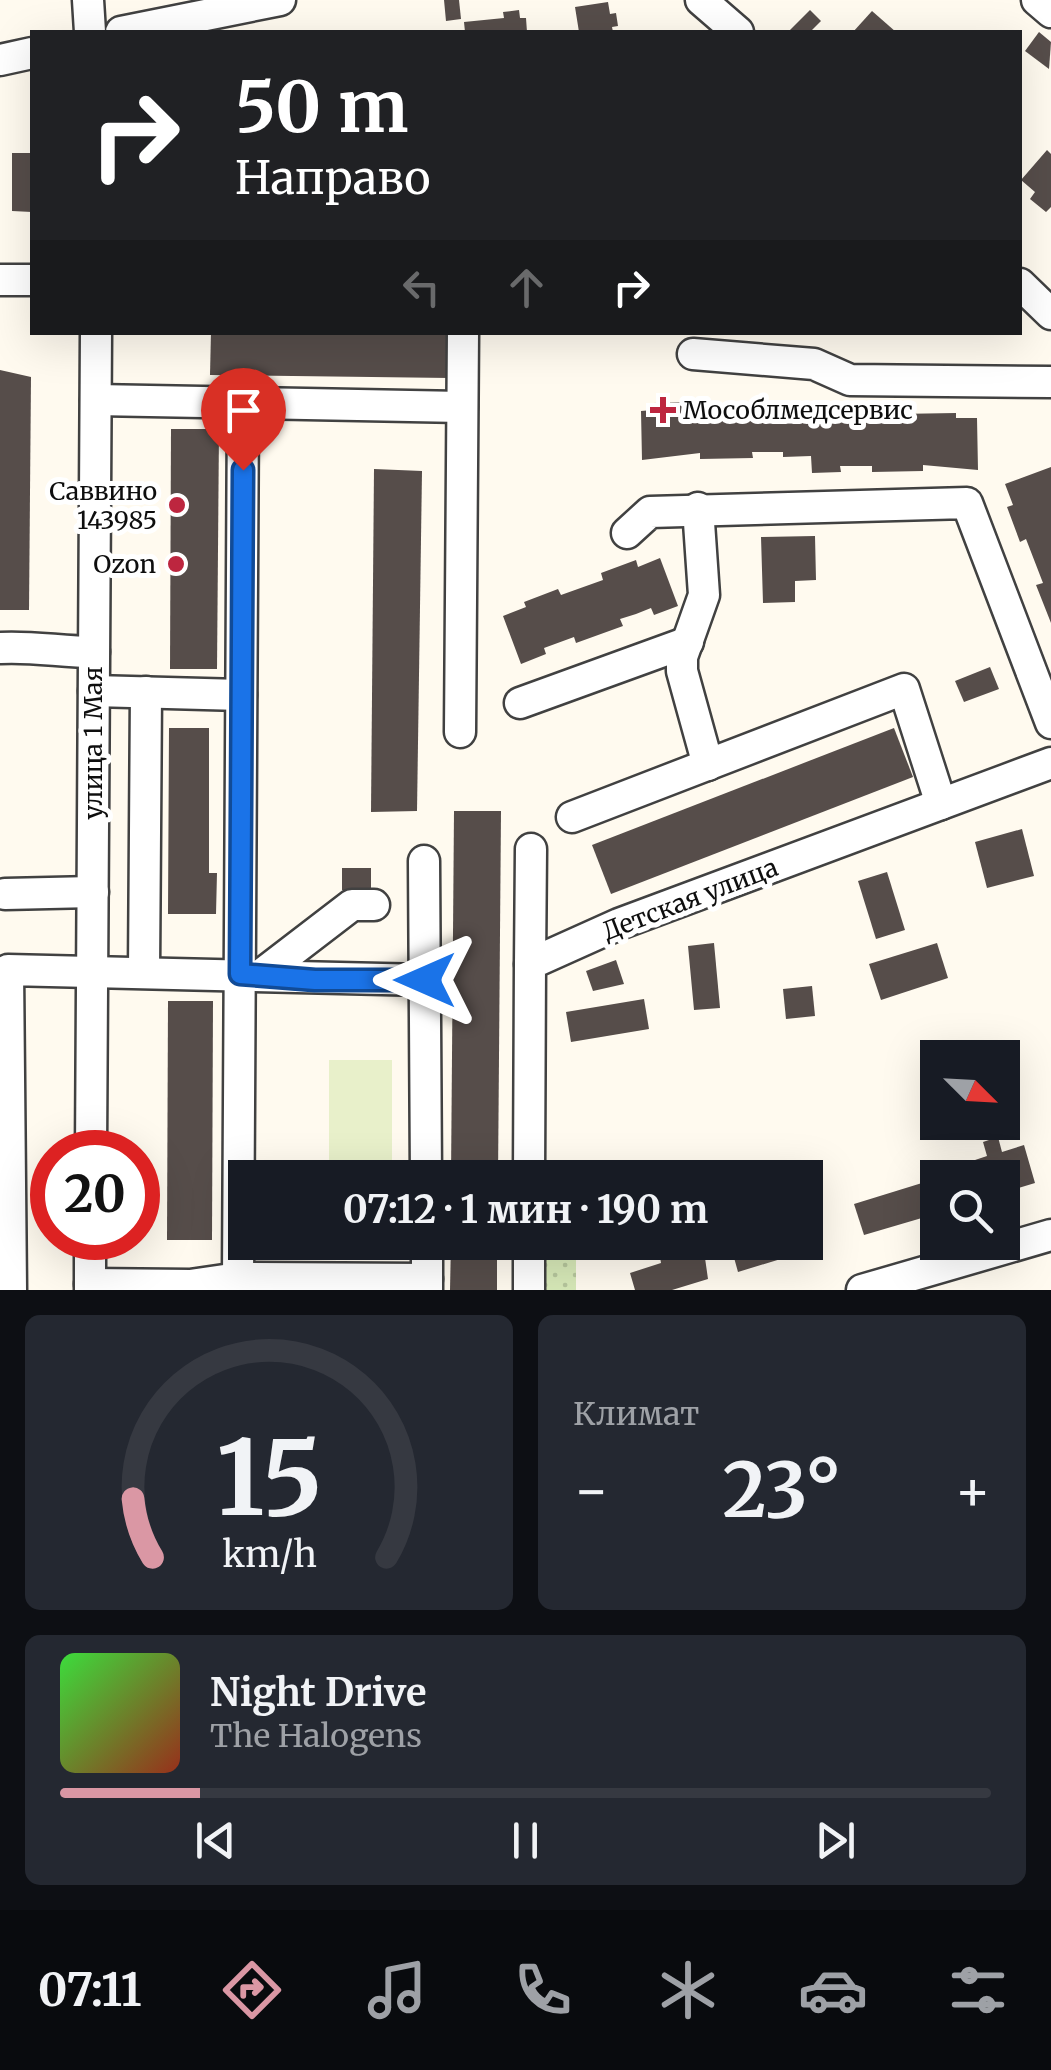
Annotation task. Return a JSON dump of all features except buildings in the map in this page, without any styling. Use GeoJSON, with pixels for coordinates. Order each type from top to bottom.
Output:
{"type":"FeatureCollection","features":[{"type":"Feature","properties":{"kind":"street"},"geometry":{"type":"LineString","coordinates":[[88,0],[90,30]]}},
{"type":"Feature","properties":{"kind":"street"},"geometry":{"type":"LineString","coordinates":[[141,30],[280,0]]}},
{"type":"Feature","properties":{"kind":"street"},"geometry":{"type":"LineString","coordinates":[[701,0],[736,30]]}},
{"type":"Feature","properties":{"kind":"street"},"geometry":{"type":"LineString","coordinates":[[1037,0],[1051,12]]}},
{"type":"Feature","properties":{"kind":"street"},"geometry":{"type":"LineString","coordinates":[[0,60],[30,53]]}},
{"type":"Feature","properties":{"kind":"street"},"geometry":{"type":"LineString","coordinates":[[0,280],[30,280]]}},
{"type":"Feature","properties":{"kind":"street"},"geometry":{"type":"LineString","coordinates":[[1022,286],[1051,314]]}},
{"type":"Feature","properties":{"kind":"street","name":"улица 1 Мая"},"geometry":{"type":"LineString","coordinates":[[91,1130],[96,335]]}},
{"type":"Feature","properties":{"kind":"street"},"geometry":{"type":"LineString","coordinates":[[460,732],[463,335]]}},
{"type":"Feature","properties":{"kind":"street"},"geometry":{"type":"LineString","coordinates":[[693,354],[814,364],[850,380],[1051,382]]}},
{"type":"Feature","properties":{"kind":"street"},"geometry":{"type":"LineString","coordinates":[[96,400],[462,407]]}},
{"type":"Feature","properties":{"kind":"street"},"geometry":{"type":"LineString","coordinates":[[238,1278],[251,974],[242,695],[243,403]]}},
{"type":"Feature","properties":{"kind":"street"},"geometry":{"type":"LineString","coordinates":[[627,533],[650,512],[966,503],[1051,723]]}},
{"type":"Feature","properties":{"kind":"street"},"geometry":{"type":"LineString","coordinates":[[698,508],[704,594],[682,670],[708,764]]}},
{"type":"Feature","properties":{"kind":"street"},"geometry":{"type":"LineString","coordinates":[[520,702],[688,642]]}},
{"type":"Feature","properties":{"kind":"street"},"geometry":{"type":"LineString","coordinates":[[0,648],[36,646],[58,652],[94,652]]}},
{"type":"Feature","properties":{"kind":"street"},"geometry":{"type":"LineString","coordinates":[[572,817],[904,688],[941,804]]}},
{"type":"Feature","properties":{"kind":"street"},"geometry":{"type":"LineString","coordinates":[[94,690],[242,695]]}},
{"type":"Feature","properties":{"kind":"street"},"geometry":{"type":"LineString","coordinates":[[144,972],[146,692]]}},
{"type":"Feature","properties":{"kind":"street","name":"Детская улица"},"geometry":{"type":"LineString","coordinates":[[530,964],[619,924],[1051,763]]}},
{"type":"Feature","properties":{"kind":"street"},"geometry":{"type":"LineString","coordinates":[[529,1160],[531,849]]}},
{"type":"Feature","properties":{"kind":"street"},"geometry":{"type":"LineString","coordinates":[[424,861],[426,1160]]}},
{"type":"Feature","properties":{"kind":"street"},"geometry":{"type":"LineString","coordinates":[[5,894],[92,892]]}},
{"type":"Feature","properties":{"kind":"street"},"geometry":{"type":"LineString","coordinates":[[251,974],[352,906],[374,906]]}},
{"type":"Feature","properties":{"kind":"street"},"geometry":{"type":"LineString","coordinates":[[11,1290],[8,970],[425,980]]}},
{"type":"Feature","properties":{"kind":"street"},"geometry":{"type":"LineString","coordinates":[[862,1290],[1051,1235]]}},
{"type":"Feature","properties":{"kind":"street"},"geometry":{"type":"LineString","coordinates":[[90,1260],[90,1287],[190,1284],[238,1278],[427,1285]]}},
{"type":"Feature","properties":{"kind":"street"},"geometry":{"type":"LineString","coordinates":[[529,1260],[529,1290]]}},
{"type":"Feature","properties":{"kind":"green space"},"geometry":{"type":"Polygon","coordinates":[[[329,1060],[392,1060],[392,1160],[329,1160],[329,1060]]]}},
{"type":"Feature","properties":{"kind":"green space"},"geometry":{"type":"Polygon","coordinates":[[[537,1260],[576,1260],[576,1290],[537,1290],[537,1260]]]}},
{"type":"Feature","properties":{"kind":"place","name":"Мособлмедсервис"},"geometry":{"type":"Point","coordinates":[663,410]}},
{"type":"Feature","properties":{"kind":"place","name":"Саввино 143985"},"geometry":{"type":"Point","coordinates":[177,505]}},
{"type":"Feature","properties":{"kind":"place","name":"Ozon"},"geometry":{"type":"Point","coordinates":[176,564]}},
{"type":"Feature","properties":{"kind":"route"},"geometry":{"type":"LineString","coordinates":[[243,470],[240,974],[315,980],[425,980]]}}]}
